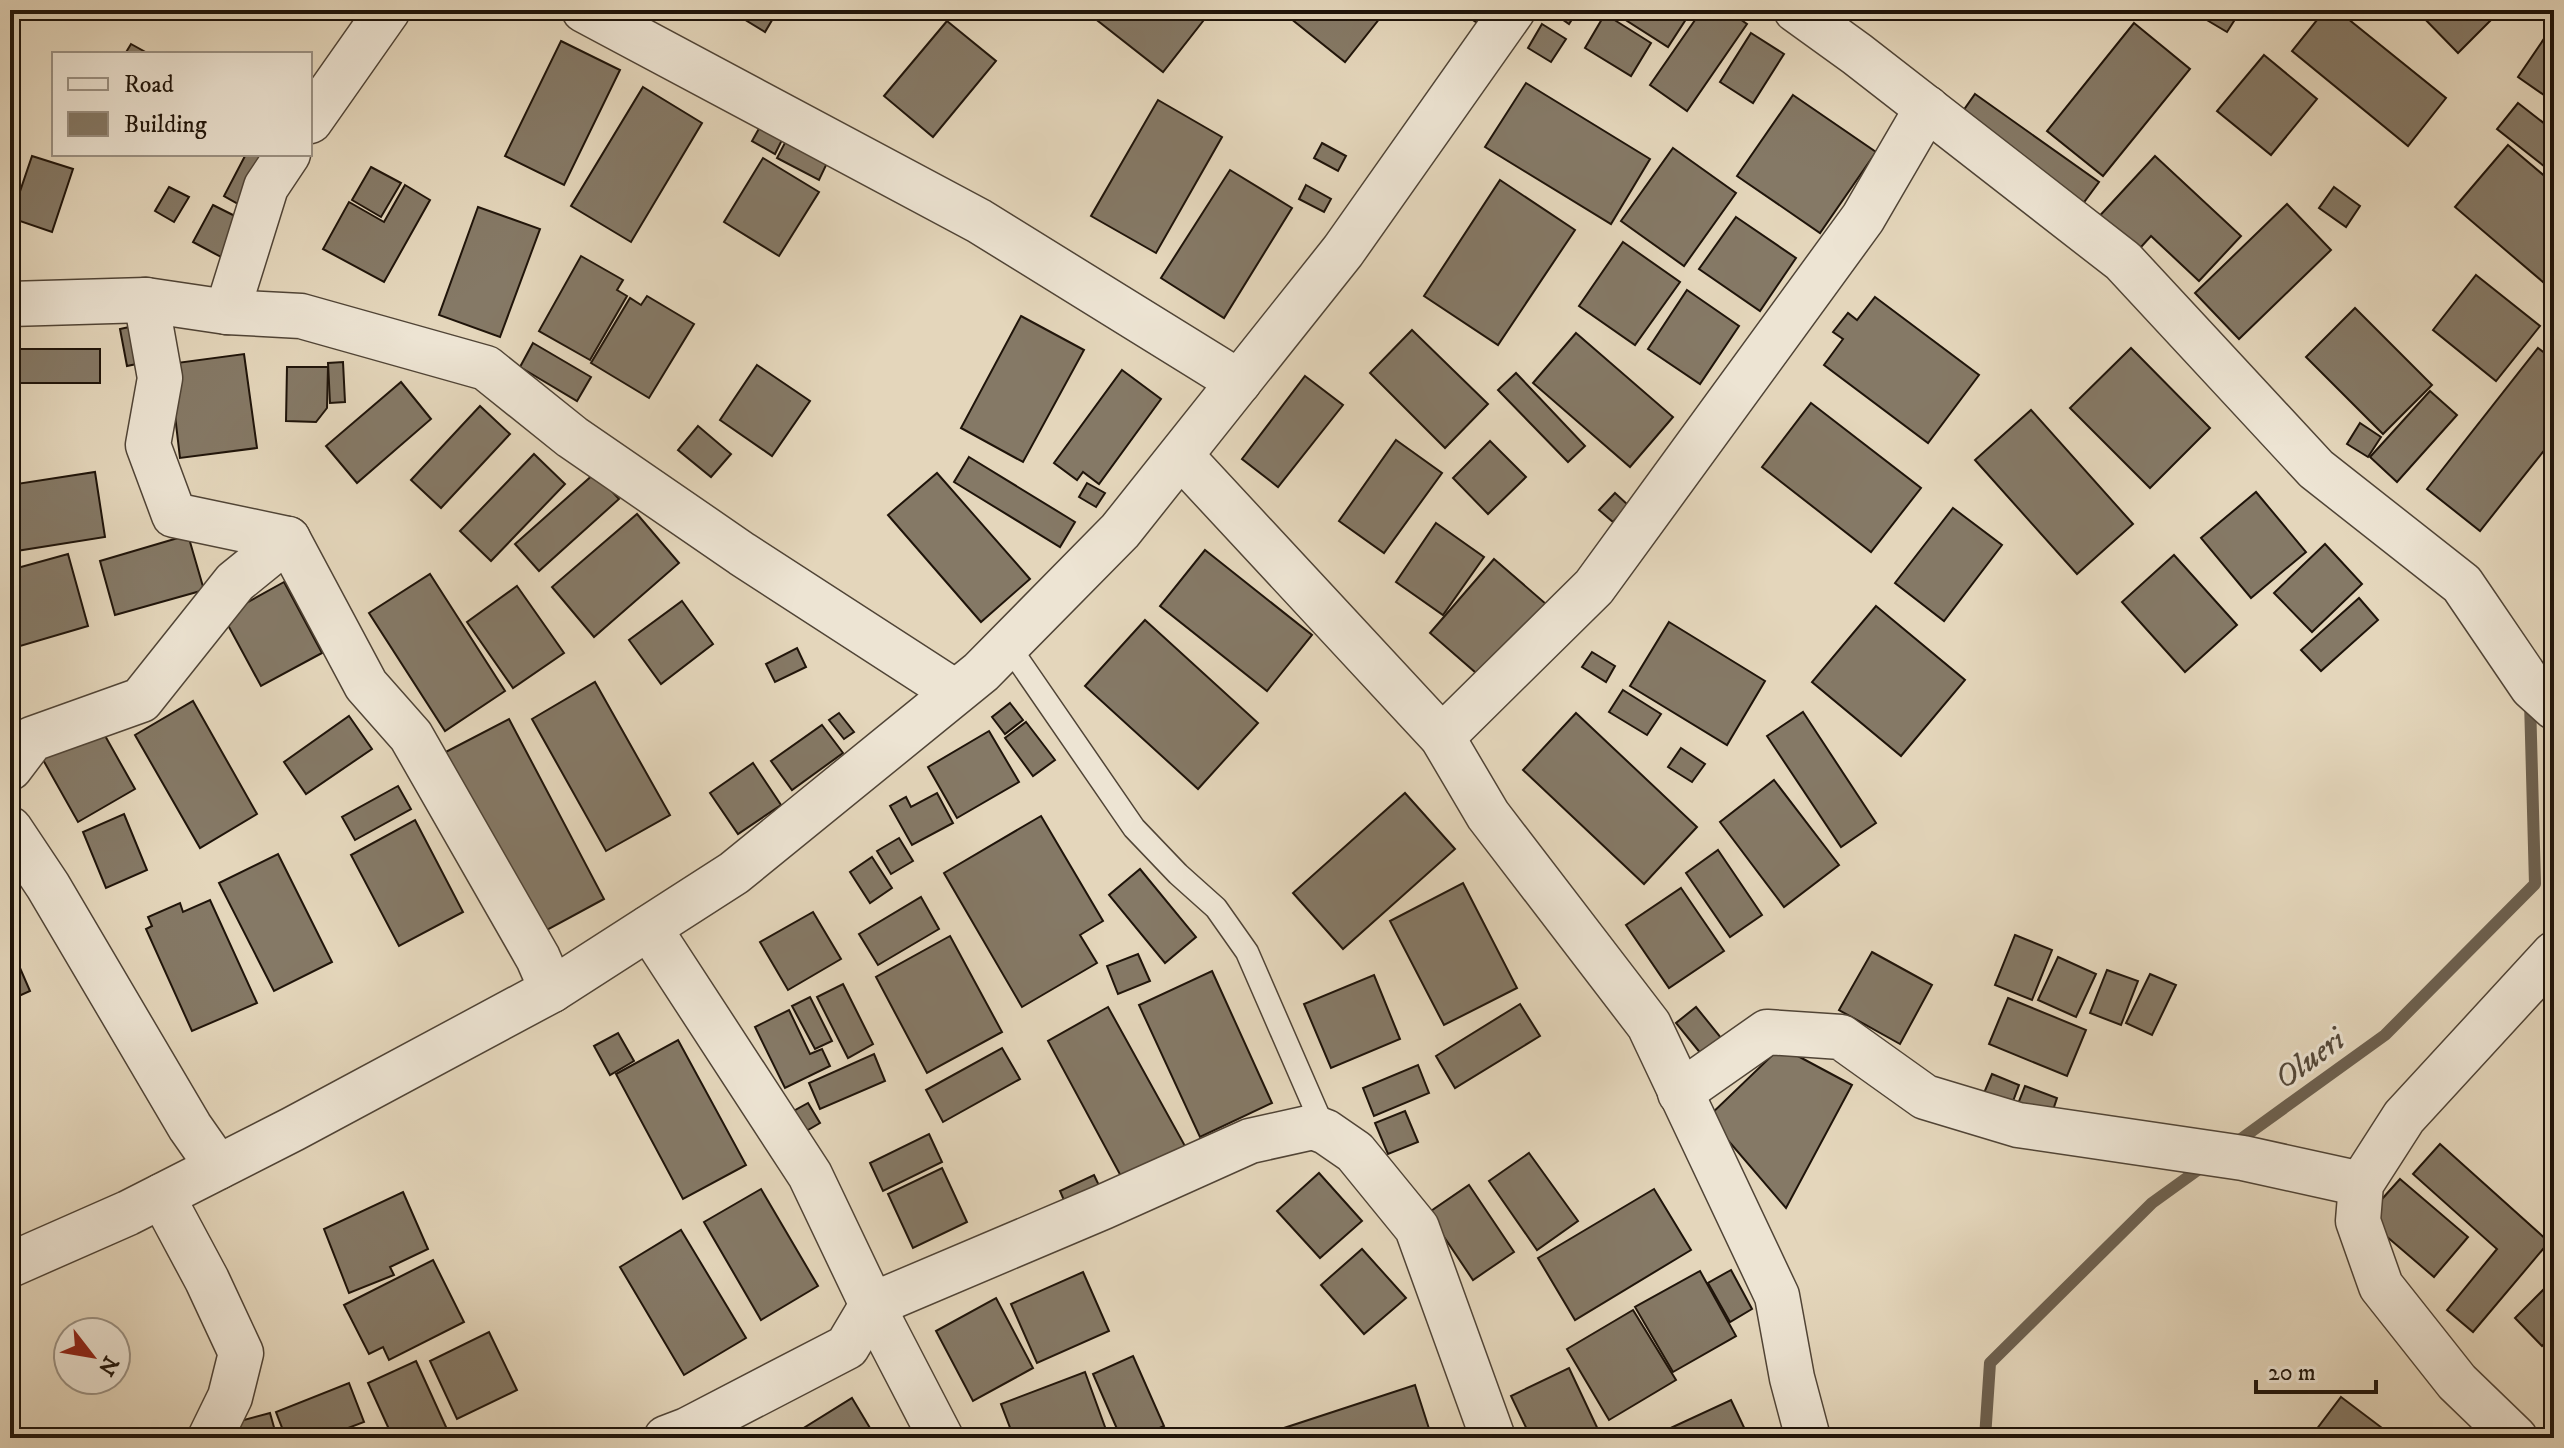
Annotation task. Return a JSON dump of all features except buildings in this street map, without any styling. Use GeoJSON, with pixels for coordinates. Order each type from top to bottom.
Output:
{"type":"FeatureCollection","features":[{"type":"Feature","properties":{"kind":"street"},"geometry":{"type":"LineString","coordinates":[[312,118],[388,10]]}},
{"type":"Feature","properties":{"kind":"street"},"geometry":{"type":"LineString","coordinates":[[584,10],[979,221],[1239,382]]}},
{"type":"Feature","properties":{"kind":"street"},"geometry":{"type":"LineString","coordinates":[[10,1265],[162,1196],[552,990],[734,873],[955,692],[1008,645],[1120,531],[1343,251],[1513,10]]}},
{"type":"Feature","properties":{"kind":"street"},"geometry":{"type":"LineString","coordinates":[[1796,10],[2123,261],[2316,469],[2462,584],[2543,697]]}},
{"type":"Feature","properties":{"kind":"street"},"geometry":{"type":"LineString","coordinates":[[1442,737],[1594,587],[1863,218],[1927,108]]}},
{"type":"Feature","properties":{"kind":"street"},"geometry":{"type":"LineString","coordinates":[[227,312],[266,187],[287,156]]}},
{"type":"Feature","properties":{"kind":"street"},"geometry":{"type":"LineString","coordinates":[[146,300],[160,378],[148,445],[174,515],[288,539],[366,685],[411,736],[538,958],[552,990]]}},
{"type":"Feature","properties":{"kind":"street"},"geometry":{"type":"LineString","coordinates":[[10,304],[146,300],[227,312],[301,316],[486,368],[572,437],[742,554],[955,692]]}},
{"type":"Feature","properties":{"kind":"street"},"geometry":{"type":"LineString","coordinates":[[1181,456],[1442,737],[1488,815],[1649,1025],[1777,1296],[1792,1378],[1808,1438]]}},
{"type":"Feature","properties":{"kind":"street"},"geometry":{"type":"LineString","coordinates":[[10,768],[32,739],[141,700],[235,582],[288,539]]}},
{"type":"Feature","properties":{"kind":"street"},"geometry":{"type":"LineString","coordinates":[[10,829],[55,898],[190,1127],[218,1167]]}},
{"type":"Feature","properties":{"kind":"street"},"geometry":{"type":"LineString","coordinates":[[649,928],[810,1175],[872,1305],[941,1438]]}},
{"type":"Feature","properties":{"kind":"street"},"geometry":{"type":"LineString","coordinates":[[2515,1438],[2457,1382],[2381,1286],[2358,1221],[2361,1184],[2404,1117],[2554,954]]}},
{"type":"Feature","properties":{"kind":"street"},"geometry":{"type":"LineString","coordinates":[[1680,1093],[1767,1032],[1841,1037],[1925,1097],[2018,1125],[2243,1158],[2361,1184]]}},
{"type":"Feature","properties":{"kind":"street"},"geometry":{"type":"LineString","coordinates":[[666,1438],[847,1347],[872,1305],[1250,1141],[1313,1127],[1355,1152],[1417,1228],[1493,1438]]}},
{"type":"Feature","properties":{"kind":"street"},"geometry":{"type":"LineString","coordinates":[[162,1196],[207,1280],[241,1353],[230,1397],[210,1438]]}},
{"type":"Feature","properties":{"kind":"lane"},"geometry":{"type":"LineString","coordinates":[[1008,645],[1134,828],[1216,908],[1247,952],[1326,1132]]}},
{"type":"Feature","properties":{"kind":"waterway","name":"Olueri"},"geometry":{"type":"LineString","coordinates":[[2539,686],[2554,666]]}},
{"type":"Feature","properties":{"kind":"waterway","name":"Olueri"},"geometry":{"type":"LineString","coordinates":[[2234,1144],[2385,1035],[2535,884],[2530,701]]}},
{"type":"Feature","properties":{"kind":"waterway","name":"Olueri"},"geometry":{"type":"LineString","coordinates":[[1985,1438],[1990,1363],[2152,1203],[2206,1164]]}}]}
